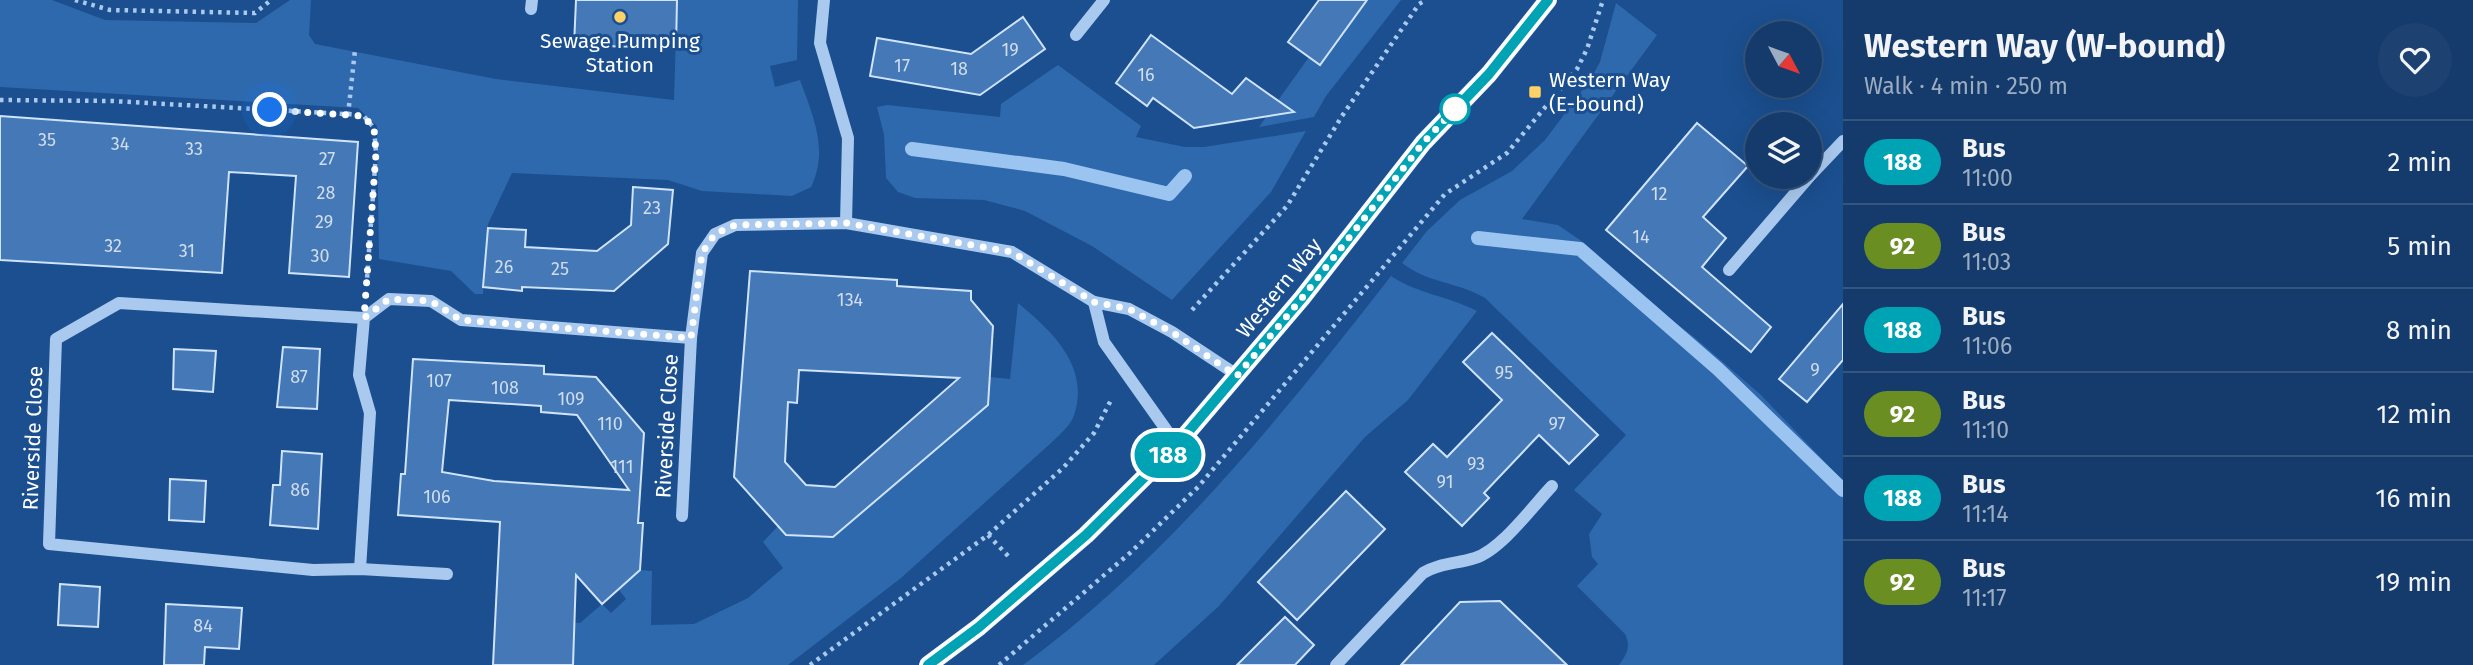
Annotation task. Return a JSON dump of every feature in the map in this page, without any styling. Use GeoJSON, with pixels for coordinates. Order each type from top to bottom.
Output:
{"type":"FeatureCollection","features":[{"type":"Feature","properties":{"kind":"main road","name":"Western Way"},"geometry":{"type":"LineString","coordinates":[[928,665],[979,627],[1086,535],[1177,445],[1302,298],[1423,143],[1489,74],[1548,0]]}},
{"type":"Feature","properties":{"kind":"street"},"geometry":{"type":"LineString","coordinates":[[824,0],[820,43],[848,138],[846,223]]}},
{"type":"Feature","properties":{"kind":"street"},"geometry":{"type":"LineString","coordinates":[[1076,34],[1104,0]]}},
{"type":"Feature","properties":{"kind":"street"},"geometry":{"type":"LineString","coordinates":[[1822,163],[1843,141]]}},
{"type":"Feature","properties":{"kind":"street"},"geometry":{"type":"LineString","coordinates":[[1729,270],[1798,189]]}},
{"type":"Feature","properties":{"kind":"street","name":"Riverside Close"},"geometry":{"type":"LineString","coordinates":[[682,516],[691,338],[702,253],[715,234],[735,225],[846,223],[1012,252],[1094,302],[1129,309],[1172,332],[1237,376]]}},
{"type":"Feature","properties":{"kind":"street","name":"Riverside Close"},"geometry":{"type":"LineString","coordinates":[[447,575],[359,569],[313,570],[49,544],[56,339],[119,303],[364,318],[389,299],[431,301],[461,320],[691,338]]}},
{"type":"Feature","properties":{"kind":"street"},"geometry":{"type":"LineString","coordinates":[[1094,302],[1104,342],[1177,445]]}},
{"type":"Feature","properties":{"kind":"street"},"geometry":{"type":"LineString","coordinates":[[359,569],[370,413],[359,375],[364,318]]}},
{"type":"Feature","properties":{"kind":"street"},"geometry":{"type":"LineString","coordinates":[[1336,665],[1423,573],[1439,564],[1477,558],[1500,541],[1552,486]]}},
{"type":"Feature","properties":{"kind":"path"},"geometry":{"type":"LineString","coordinates":[[75,0],[110,10],[255,13],[271,0]]}},
{"type":"Feature","properties":{"kind":"path"},"geometry":{"type":"LineString","coordinates":[[1188,314],[1287,205],[1342,116],[1419,4],[1426,0]]}},
{"type":"Feature","properties":{"kind":"path"},"geometry":{"type":"LineString","coordinates":[[999,665],[1130,553],[1198,487],[1445,194],[1507,153],[1577,69],[1587,49],[1603,0]]}},
{"type":"Feature","properties":{"kind":"path"},"geometry":{"type":"LineString","coordinates":[[348,115],[355,50]]}},
{"type":"Feature","properties":{"kind":"path"},"geometry":{"type":"LineString","coordinates":[[0,100],[112,101],[363,116],[374,128],[376,153],[364,318]]}},
{"type":"Feature","properties":{"kind":"path"},"geometry":{"type":"LineString","coordinates":[[810,665],[997,526],[1063,468],[1094,433],[1109,402]]}},
{"type":"Feature","properties":{"kind":"shaded area"},"geometry":{"type":"Polygon","coordinates":[[[0,0],[52,0],[105,20],[256,23],[290,0],[311,0],[309,35],[315,44],[496,79],[674,100],[677,0],[798,0],[797,60],[770,66],[775,87],[800,80],[817,133],[819,160],[811,187],[792,196],[702,191],[668,180],[512,173],[488,224],[483,294],[475,294],[451,271],[379,259],[377,126],[358,108],[0,87],[0,0]]]}},
{"type":"Feature","properties":{"kind":"shaded area"},"geometry":{"type":"Polygon","coordinates":[[[1367,0],[1401,0],[1326,96],[1314,117],[1259,127],[1309,57],[1320,65],[1367,0]]]}},
{"type":"Feature","properties":{"kind":"shaded area"},"geometry":{"type":"Polygon","coordinates":[[[1616,3],[1657,35],[1522,219],[1558,225],[1583,242],[1649,303],[1694,337],[1761,395],[1843,481],[1843,665],[1619,665],[1627,650],[1625,634],[1577,586],[1598,564],[1592,557],[1589,534],[1602,514],[1574,490],[1626,435],[1485,298],[1422,275],[1402,263],[1427,231],[1460,200],[1512,171],[1545,140],[1590,80],[1600,62],[1616,3]]]}},
{"type":"Feature","properties":{"kind":"shaded area"},"geometry":{"type":"Polygon","coordinates":[[[1058,65],[1141,126],[1136,137],[1185,147],[1204,147],[1306,131],[1271,192],[1172,300],[1092,246],[1025,211],[984,200],[915,198],[898,192],[886,178],[884,135],[877,107],[887,105],[1000,117],[1001,104],[1058,65]]]}},
{"type":"Feature","properties":{"kind":"shaded area"},"geometry":{"type":"Polygon","coordinates":[[[1391,276],[1412,287],[1477,311],[1408,400],[1365,437],[1219,606],[1154,665],[1023,665],[1076,624],[1174,533],[1264,433],[1391,276]]]}},
{"type":"Feature","properties":{"kind":"shaded area"},"geometry":{"type":"Polygon","coordinates":[[[1018,303],[1044,326],[1065,352],[1073,367],[1077,400],[1073,418],[1051,443],[901,578],[788,665],[573,665],[575,636],[535,633],[536,620],[580,623],[602,604],[611,613],[626,599],[619,590],[640,570],[652,571],[651,625],[694,624],[748,598],[783,568],[763,542],[778,526],[786,535],[833,537],[988,405],[990,377],[1010,379],[1018,303]]]}},
{"type":"Feature","properties":{"kind":"building","name":"Sewage Pumping Station"},"geometry":{"type":"Polygon","coordinates":[[[576,0],[677,0],[676,47],[574,46],[576,0]]]}},
{"type":"Feature","properties":{"kind":"building"},"geometry":{"type":"Polygon","coordinates":[[[1319,0],[1367,0],[1320,65],[1288,42],[1319,0]]]}},
{"type":"Feature","properties":{"kind":"building"},"geometry":{"type":"Polygon","coordinates":[[[1023,17],[1045,49],[980,95],[870,76],[877,38],[971,54],[1023,17]]]}},
{"type":"Feature","properties":{"kind":"building"},"geometry":{"type":"Polygon","coordinates":[[[1151,35],[1232,94],[1246,78],[1294,112],[1194,128],[1153,98],[1147,106],[1116,83],[1151,35]]]}},
{"type":"Feature","properties":{"kind":"building"},"geometry":{"type":"Polygon","coordinates":[[[0,116],[358,142],[349,277],[289,273],[296,176],[229,172],[222,273],[0,260],[0,116]]]}},
{"type":"Feature","properties":{"kind":"building"},"geometry":{"type":"Polygon","coordinates":[[[1697,123],[1745,163],[1745,169],[1703,217],[1726,238],[1702,267],[1771,327],[1751,352],[1606,230],[1697,123]]]}},
{"type":"Feature","properties":{"kind":"building"},"geometry":{"type":"Polygon","coordinates":[[[633,187],[673,190],[668,244],[614,291],[522,287],[522,291],[483,287],[488,228],[526,230],[525,247],[597,251],[631,225],[633,187]]]}},
{"type":"Feature","properties":{"kind":"building"},"geometry":{"type":"Polygon","coordinates":[[[750,271],[897,280],[897,286],[971,291],[971,300],[993,326],[988,405],[833,537],[786,535],[734,477],[750,271]],[[799,370],[797,403],[788,402],[785,462],[806,485],[835,487],[959,378],[799,370]]]}},
{"type":"Feature","properties":{"kind":"building"},"geometry":{"type":"Polygon","coordinates":[[[1843,304],[1843,360],[1807,402],[1779,379],[1843,304]]]}},
{"type":"Feature","properties":{"kind":"building"},"geometry":{"type":"Polygon","coordinates":[[[1492,333],[1598,435],[1569,464],[1539,435],[1484,493],[1489,498],[1462,526],[1405,472],[1433,444],[1447,457],[1502,400],[1463,362],[1492,333]]]}},
{"type":"Feature","properties":{"kind":"building"},"geometry":{"type":"Polygon","coordinates":[[[283,347],[320,349],[317,409],[277,407],[283,347]]]}},
{"type":"Feature","properties":{"kind":"building"},"geometry":{"type":"Polygon","coordinates":[[[174,349],[216,351],[213,392],[173,389],[174,349]]]}},
{"type":"Feature","properties":{"kind":"building"},"geometry":{"type":"Polygon","coordinates":[[[413,359],[544,366],[544,374],[596,377],[644,433],[638,523],[643,523],[640,570],[602,604],[576,575],[573,665],[493,665],[500,522],[398,515],[401,474],[405,474],[413,359]],[[449,400],[442,472],[494,481],[629,490],[577,415],[541,412],[541,406],[449,400]]]}},
{"type":"Feature","properties":{"kind":"building"},"geometry":{"type":"Polygon","coordinates":[[[282,451],[322,454],[318,529],[270,525],[273,485],[280,485],[282,451]]]}},
{"type":"Feature","properties":{"kind":"building"},"geometry":{"type":"Polygon","coordinates":[[[170,479],[206,481],[204,522],[169,520],[170,479]]]}},
{"type":"Feature","properties":{"kind":"building"},"geometry":{"type":"Polygon","coordinates":[[[1346,491],[1385,529],[1297,620],[1258,582],[1346,491]]]}},
{"type":"Feature","properties":{"kind":"building"},"geometry":{"type":"Polygon","coordinates":[[[60,584],[100,587],[98,627],[58,625],[60,584]]]}},
{"type":"Feature","properties":{"kind":"building"},"geometry":{"type":"Polygon","coordinates":[[[1500,601],[1567,665],[1401,665],[1460,602],[1500,601]]]}},
{"type":"Feature","properties":{"kind":"building"},"geometry":{"type":"Polygon","coordinates":[[[166,604],[242,608],[239,649],[205,647],[204,665],[164,665],[166,604]]]}},
{"type":"Feature","properties":{"kind":"building"},"geometry":{"type":"Polygon","coordinates":[[[1285,617],[1314,645],[1295,665],[1237,665],[1285,617]]]}},
{"type":"Feature","properties":{"kind":"waterway"},"geometry":{"type":"LineString","coordinates":[[912,149],[1064,169],[1169,194],[1185,176]]}},
{"type":"Feature","properties":{"kind":"waterway"},"geometry":{"type":"LineString","coordinates":[[1478,238],[1580,249],[1718,369],[1843,490]]}},
{"type":"Feature","properties":{"kind":"bus line","name":"188"},"geometry":{"type":"LineString","coordinates":[[928,665],[979,627],[1086,535],[1177,445],[1302,298],[1423,143],[1489,74],[1548,0]]}},
{"type":"Feature","properties":{"kind":"place","name":"Sewage Pumping Station"},"geometry":{"type":"Point","coordinates":[620,17]}},
{"type":"Feature","properties":{"kind":"place","name":"Western Way (E-bound)"},"geometry":{"type":"Point","coordinates":[1535,92]}},
{"type":"Feature","properties":{"kind":"route"},"geometry":{"type":"LineString","coordinates":[[270,110],[363,116],[374,128],[376,153],[364,318],[389,299],[431,301],[461,320],[691,338],[702,253],[715,234],[735,225],[846,223],[955,239],[1012,252],[1094,302],[1129,309],[1172,332],[1237,376],[1302,298],[1423,143],[1455,109]]}}]}
